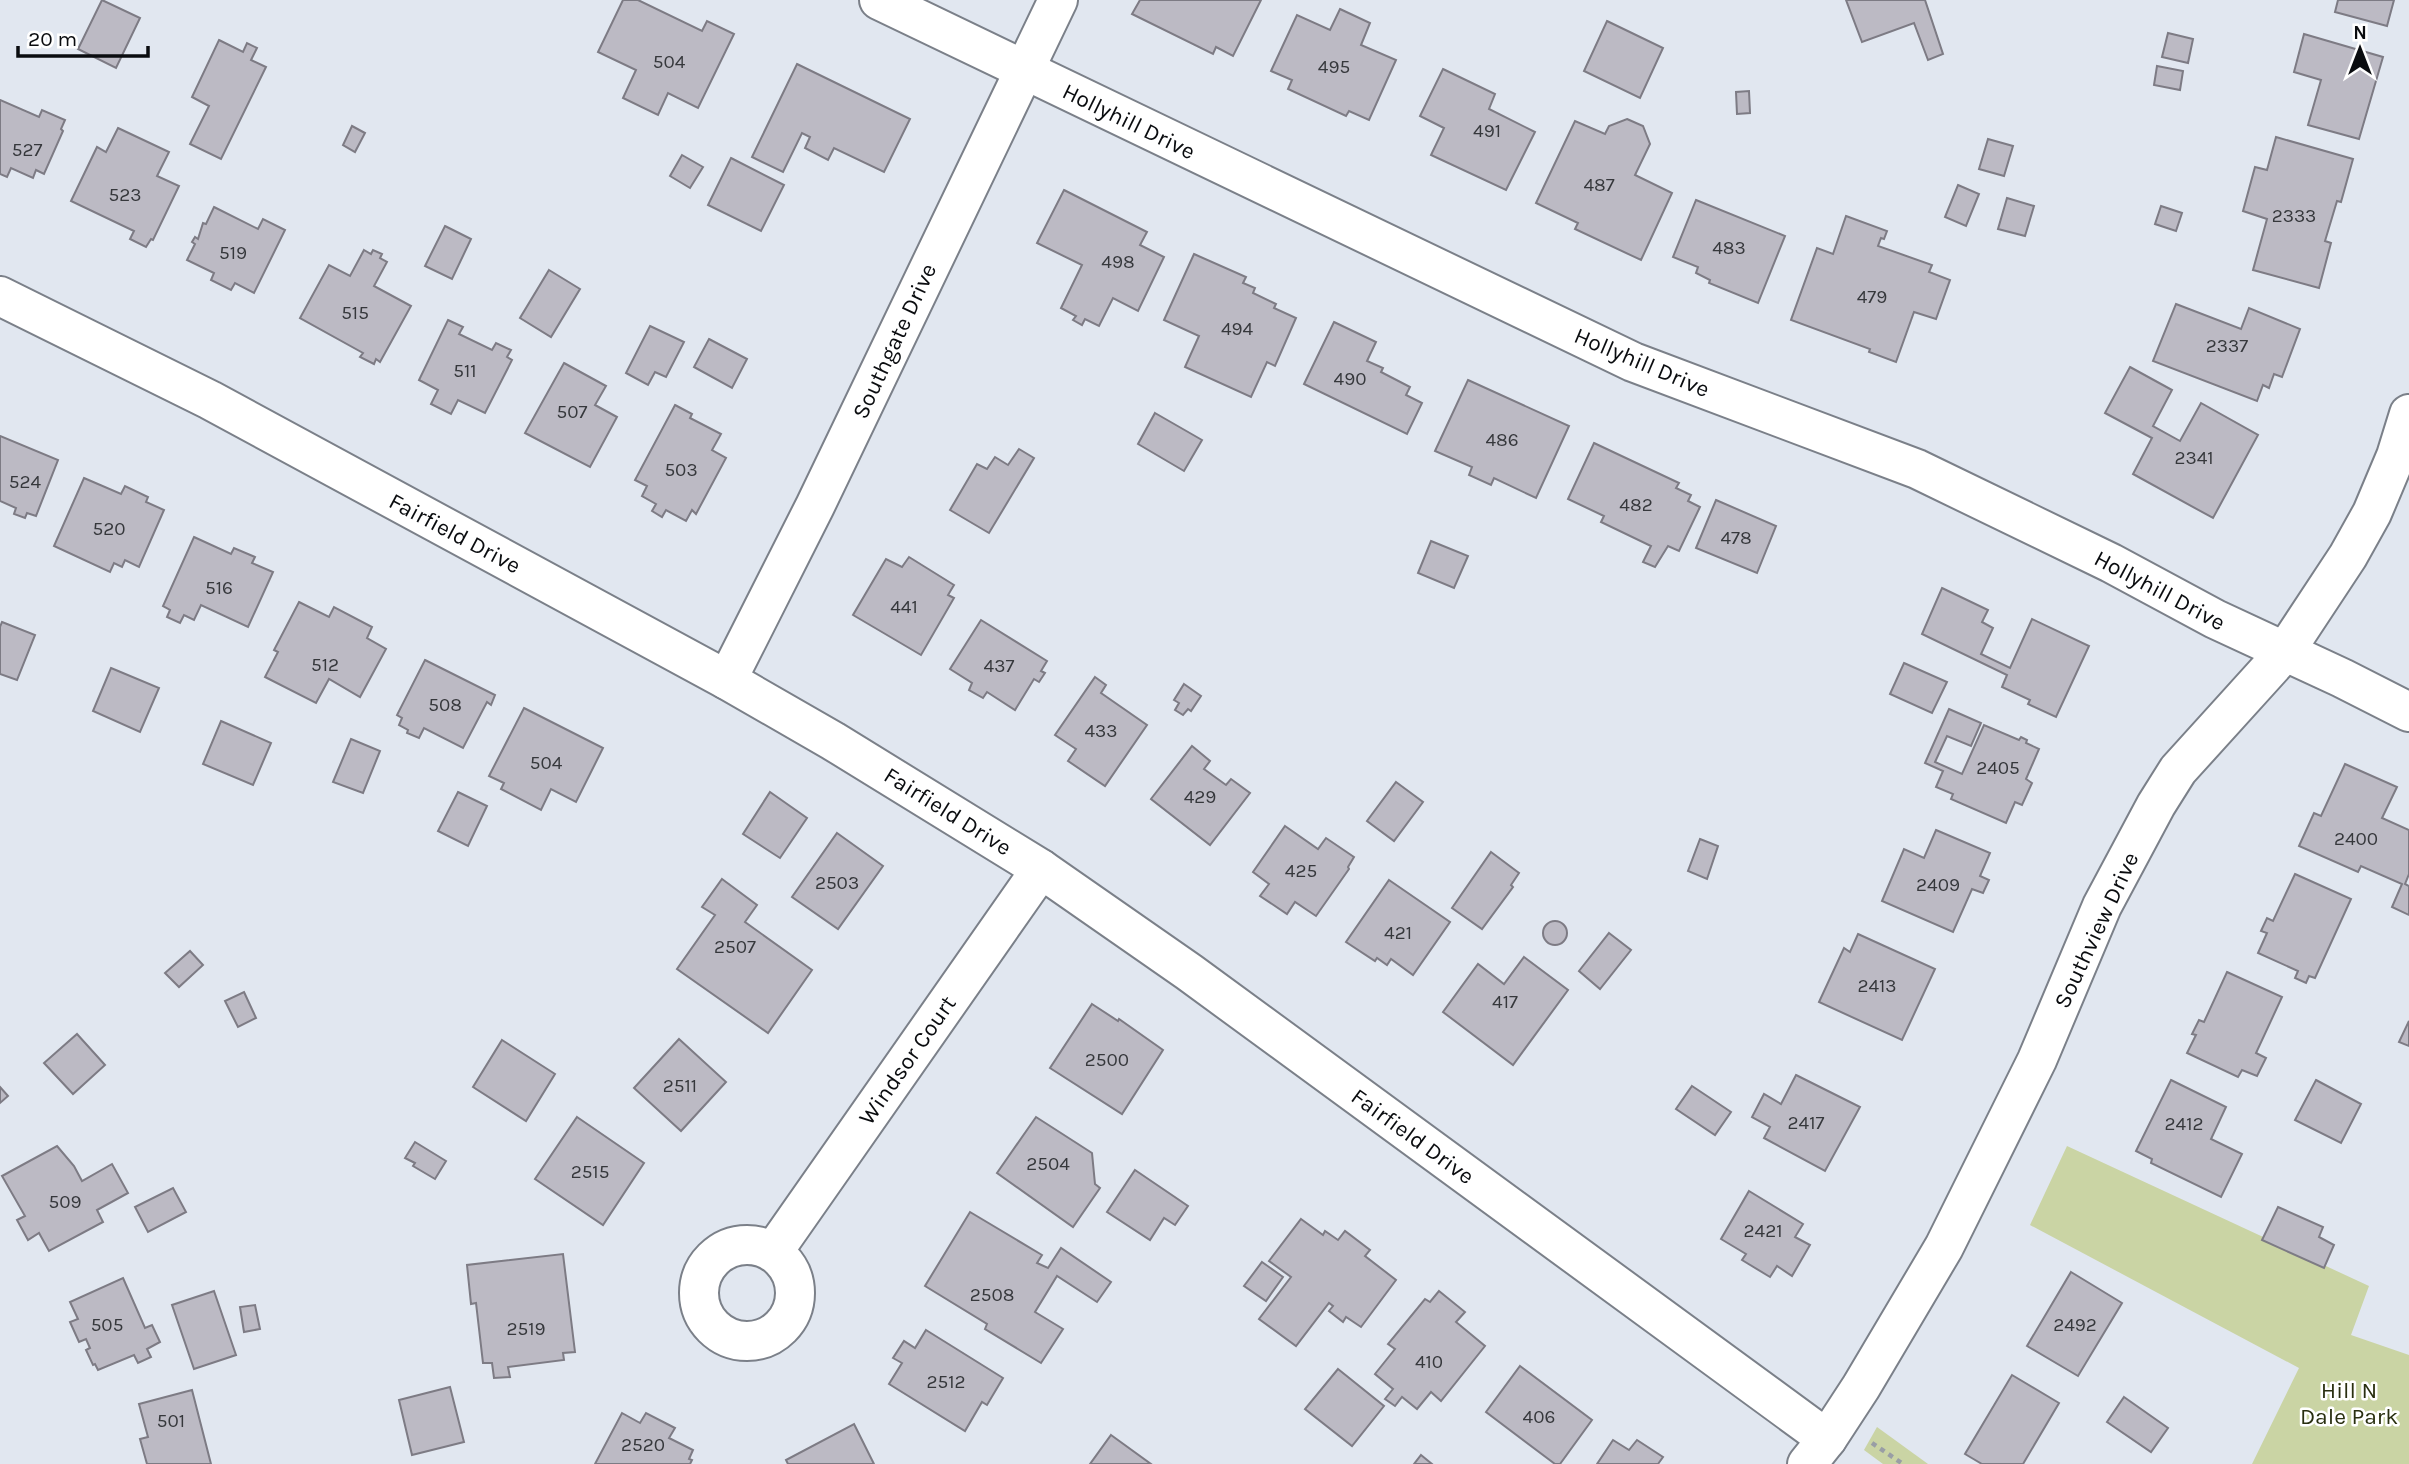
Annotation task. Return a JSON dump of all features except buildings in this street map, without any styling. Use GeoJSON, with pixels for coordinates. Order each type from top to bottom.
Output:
{"type":"FeatureCollection","features":[{"type":"Feature","properties":{"kind":"street","name":"Hollyhill Drive"},"geometry":{"type":"LineString","coordinates":[[880,0],[1633,362],[1917,469],[2111,563],[2284,653],[2342,678],[2409,712]]}},
{"type":"Feature","properties":{"kind":"street","name":"Southgate Drive"},"geometry":{"type":"LineString","coordinates":[[727,680],[815,506],[1058,0]]}},
{"type":"Feature","properties":{"kind":"street","name":"Fairfield Drive"},"geometry":{"type":"LineString","coordinates":[[0,296],[210,400],[727,680],[845,748],[1041,869],[1189,972],[1817,1451]]}},
{"type":"Feature","properties":{"kind":"street","name":"Southview Drive"},"geometry":{"type":"LineString","coordinates":[[1817,1451],[1861,1387],[1944,1247],[2037,1060],[2102,906],[2156,805],[2178,770],[2284,653],[2348,556],[2372,513],[2396,456],[2409,414]]}},
{"type":"Feature","properties":{"kind":"street","name":"Windsor Court"},"geometry":{"type":"LineString","coordinates":[[773,1252],[1041,869]]}},
{"type":"Feature","properties":{"kind":"path"},"geometry":{"type":"LineString","coordinates":[[1869,1441],[1903,1464]]}},
{"type":"Feature","properties":{"kind":"green space","name":"Hill N Dale Park"},"geometry":{"type":"Polygon","coordinates":[[[2067,1146],[2369,1286],[2351,1335],[2409,1355],[2409,1464],[2252,1464],[2299,1368],[2030,1225],[2067,1146]]]}},
{"type":"Feature","properties":{"kind":"green space"},"geometry":{"type":"Polygon","coordinates":[[[1877,1427],[1928,1464],[1883,1464],[1864,1450],[1877,1427]]]}}]}
